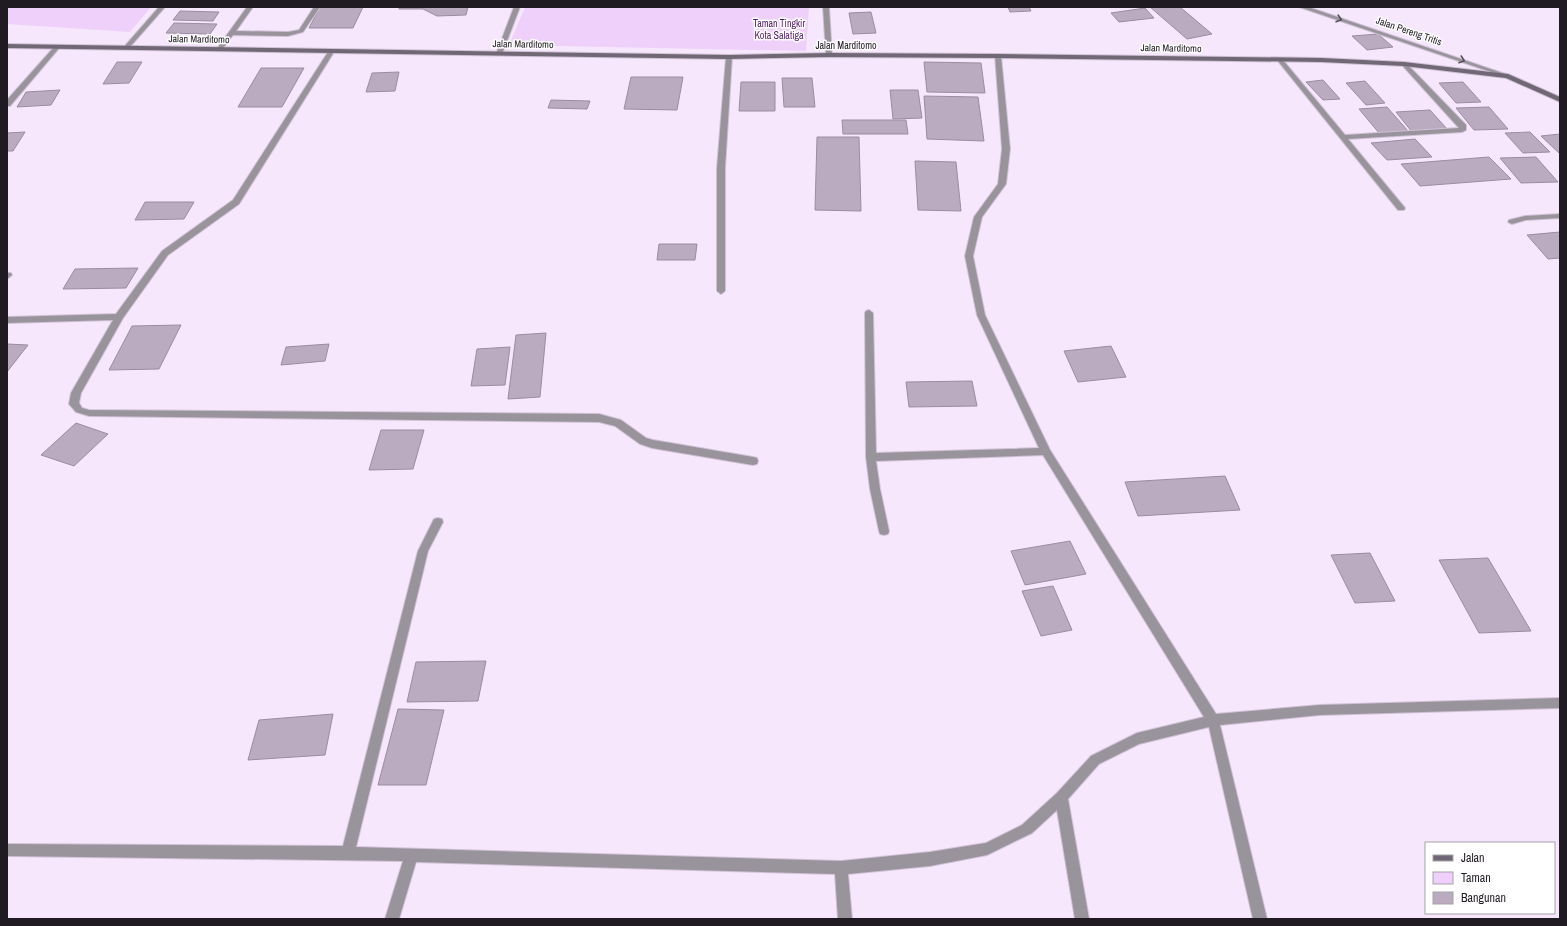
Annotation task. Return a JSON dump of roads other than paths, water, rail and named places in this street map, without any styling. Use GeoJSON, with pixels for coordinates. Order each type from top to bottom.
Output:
{"type":"FeatureCollection","features":[{"type":"Feature","properties":{"kind":"street"},"geometry":{"type":"LineString","coordinates":[[126,48],[162,7]]}},
{"type":"Feature","properties":{"kind":"street"},"geometry":{"type":"LineString","coordinates":[[218,50],[250,7]]}},
{"type":"Feature","properties":{"kind":"street"},"geometry":{"type":"LineString","coordinates":[[231,34],[288,34],[301,31],[317,7]]}},
{"type":"Feature","properties":{"kind":"street"},"geometry":{"type":"LineString","coordinates":[[499,54],[518,7]]}},
{"type":"Feature","properties":{"kind":"street"},"geometry":{"type":"LineString","coordinates":[[826,7],[829,55]]}},
{"type":"Feature","properties":{"kind":"street","name":"Jalan Pereng Tritis"},"geometry":{"type":"LineString","coordinates":[[1302,7],[1508,76]]}},
{"type":"Feature","properties":{"kind":"street","name":"Jalan Marditomo"},"geometry":{"type":"LineString","coordinates":[[7,46],[729,57],[829,55],[998,56],[1280,60],[1404,64],[1508,76],[1560,100]]}},
{"type":"Feature","properties":{"kind":"street"},"geometry":{"type":"LineString","coordinates":[[7,104],[57,47]]}},
{"type":"Feature","properties":{"kind":"street"},"geometry":{"type":"LineString","coordinates":[[331,52],[236,202],[165,253],[119,317],[76,393],[74,404],[79,410],[89,412],[599,418],[618,423],[644,441],[652,444],[753,461]]}},
{"type":"Feature","properties":{"kind":"street"},"geometry":{"type":"LineString","coordinates":[[998,56],[1006,150],[1002,184],[978,217],[969,256],[981,315],[1046,451],[1149,620],[1213,720],[1260,919]]}},
{"type":"Feature","properties":{"kind":"street"},"geometry":{"type":"LineString","coordinates":[[721,291],[721,168],[729,57]]}},
{"type":"Feature","properties":{"kind":"street"},"geometry":{"type":"LineString","coordinates":[[1280,60],[1401,208]]}},
{"type":"Feature","properties":{"kind":"street"},"geometry":{"type":"LineString","coordinates":[[1344,137],[1462,130],[1463,127],[1404,64]]}},
{"type":"Feature","properties":{"kind":"street"},"geometry":{"type":"LineString","coordinates":[[1512,222],[1525,218],[1560,216]]}},
{"type":"Feature","properties":{"kind":"street"},"geometry":{"type":"LineString","coordinates":[[869,313],[871,457],[875,489],[884,531]]}},
{"type":"Feature","properties":{"kind":"street"},"geometry":{"type":"LineString","coordinates":[[7,320],[119,317]]}},
{"type":"Feature","properties":{"kind":"street"},"geometry":{"type":"LineString","coordinates":[[871,457],[1046,451]]}},
{"type":"Feature","properties":{"kind":"street"},"geometry":{"type":"LineString","coordinates":[[348,853],[423,551],[438,522]]}},
{"type":"Feature","properties":{"kind":"street"},"geometry":{"type":"LineString","coordinates":[[7,850],[348,853],[841,868],[930,858],[986,849],[1027,828],[1061,797],[1095,760],[1137,739],[1213,720],[1320,710],[1560,703]]}},
{"type":"Feature","properties":{"kind":"street"},"geometry":{"type":"LineString","coordinates":[[1061,797],[1082,919]]}},
{"type":"Feature","properties":{"kind":"street"},"geometry":{"type":"LineString","coordinates":[[392,919],[411,855]]}},
{"type":"Feature","properties":{"kind":"street"},"geometry":{"type":"LineString","coordinates":[[841,868],[845,919]]}},
{"type":"Feature","properties":{"kind":"park label","name":"Taman Tingkir Kota Salatiga"},"geometry":{"type":"Point","coordinates":[779,28]}}]}
